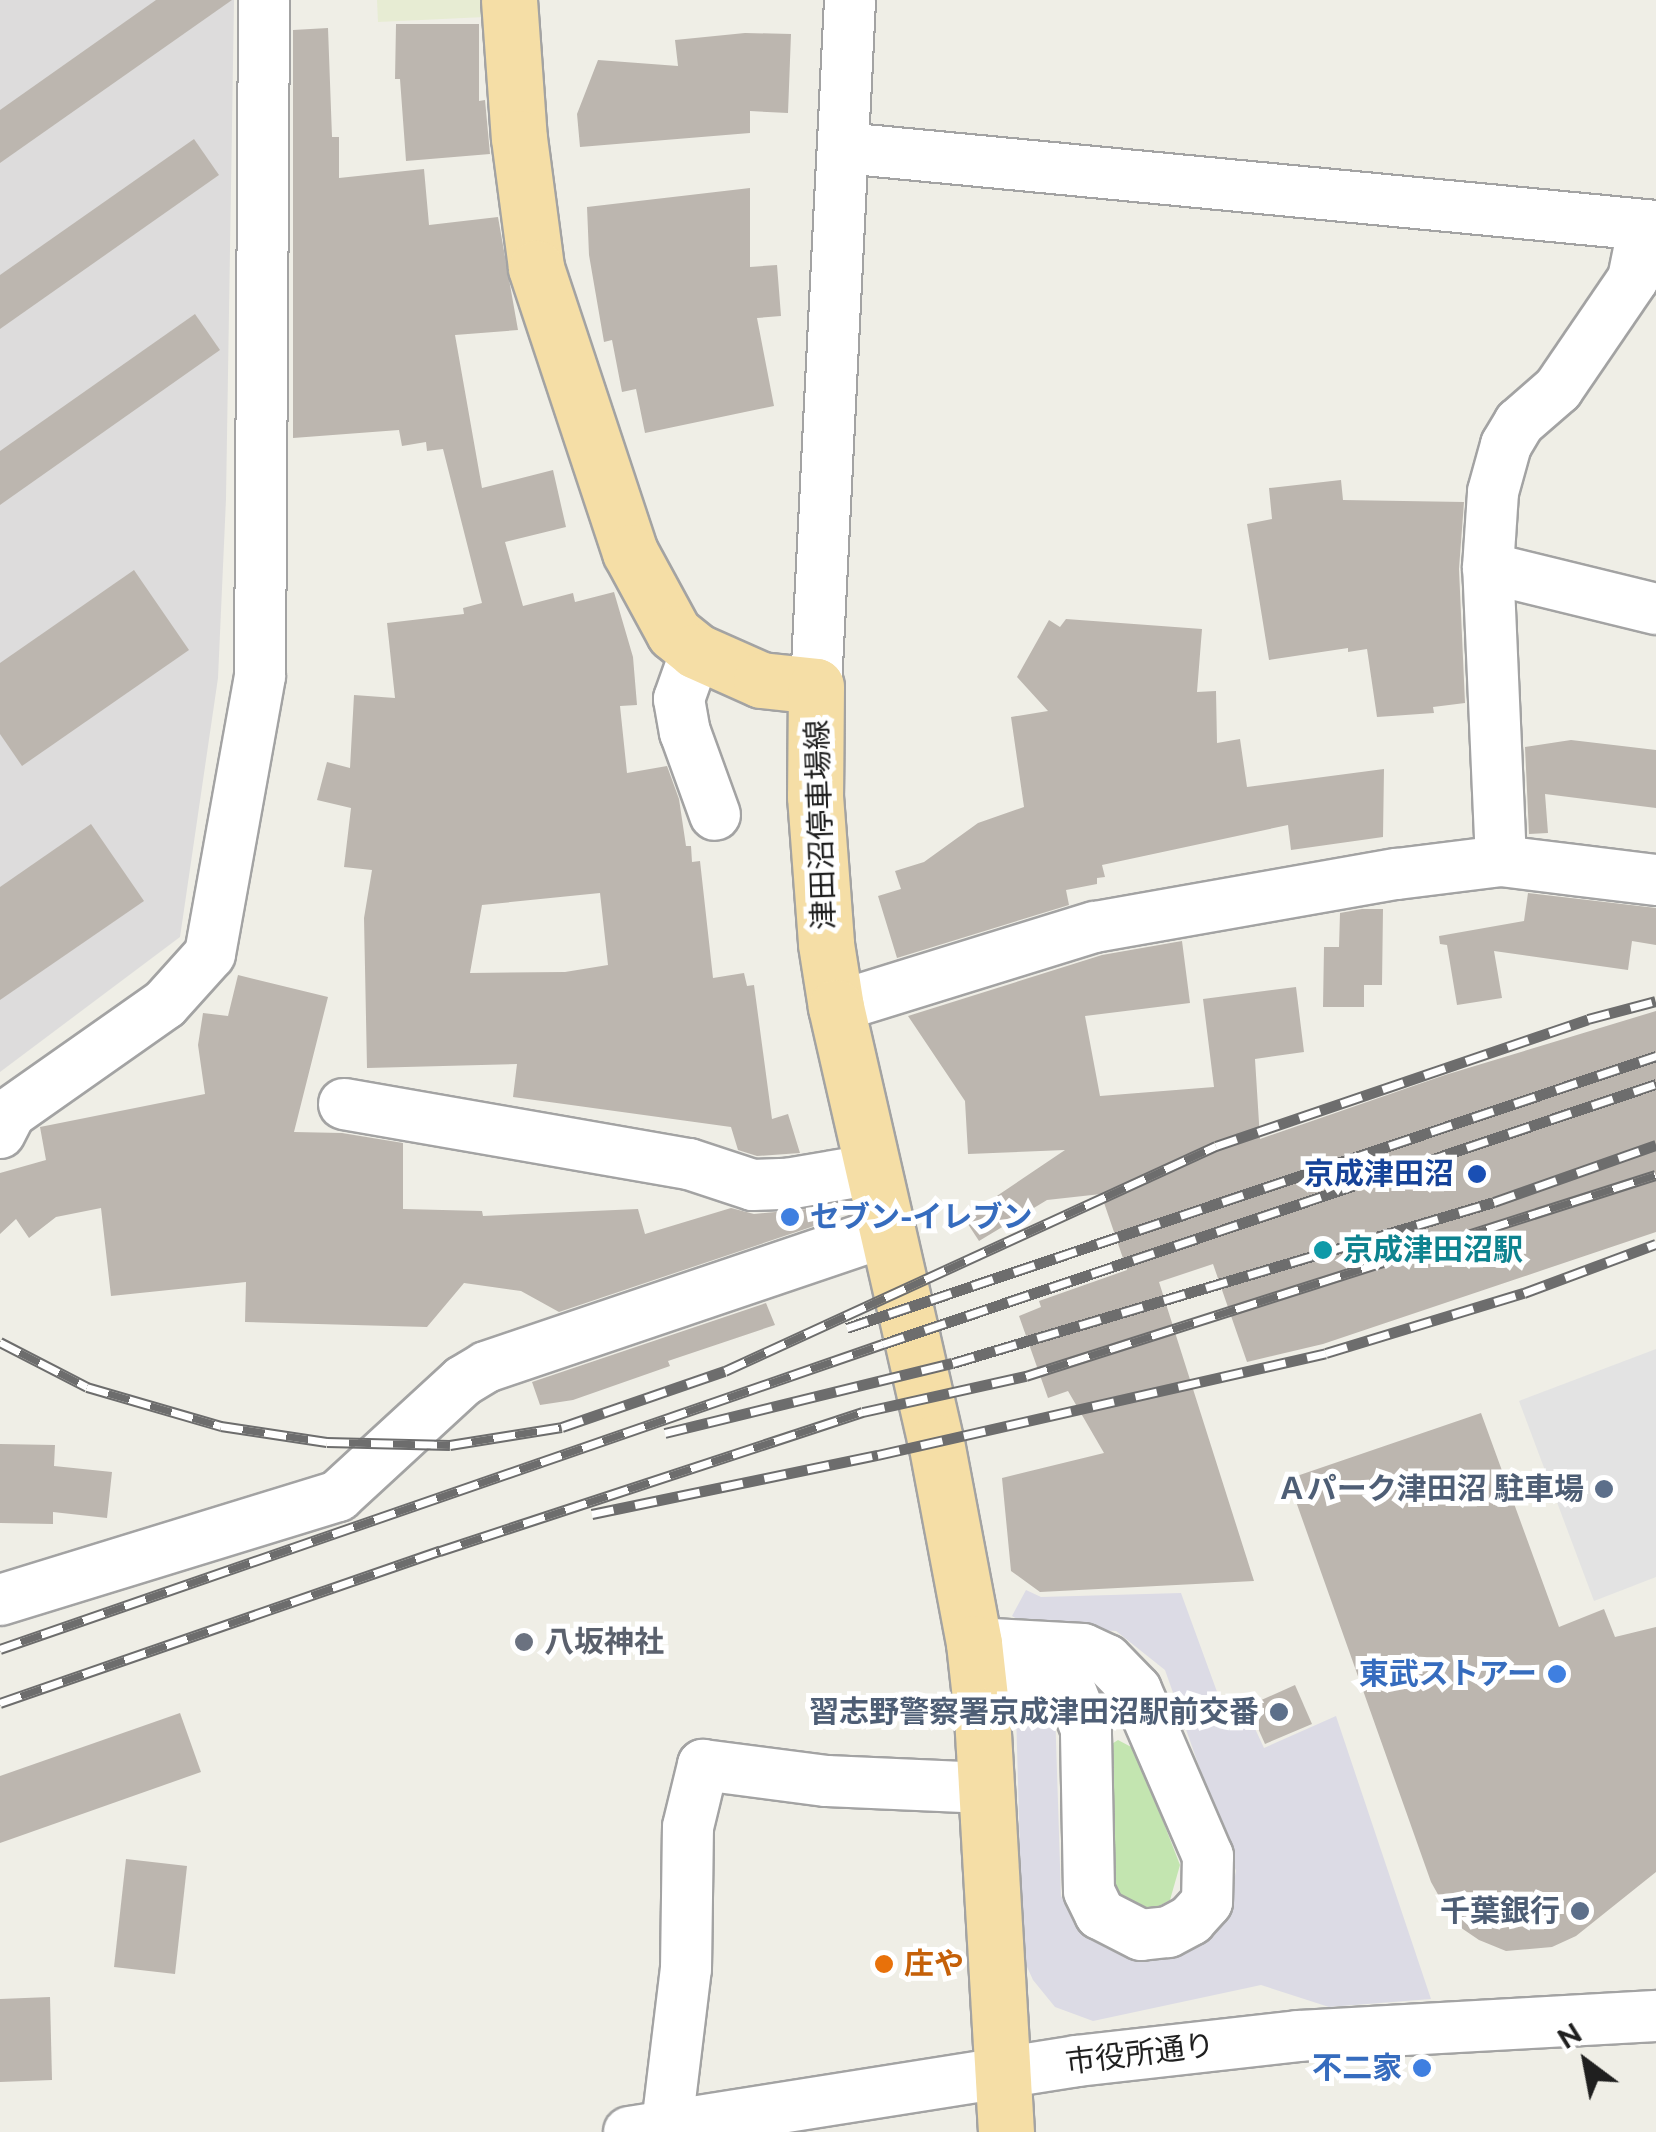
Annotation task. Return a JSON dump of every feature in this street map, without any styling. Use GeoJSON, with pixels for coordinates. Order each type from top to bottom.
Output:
{"type":"FeatureCollection","features":[{"type":"Feature","properties":{"kind":"main road","name":"津田沼停車場線"},"geometry":{"type":"LineString","coordinates":[[509,0],[519,138],[536,268],[630,552],[674,633],[696,650],[722,666],[761,680],[816,686],[815,796],[826,944],[836,1006],[936,1442],[975,1657],[1006,2132]]}},
{"type":"Feature","properties":{"kind":"street"},"geometry":{"type":"LineString","coordinates":[[0,1133],[10,1113],[165,1004],[210,954],[260,676],[264,0]]}},
{"type":"Feature","properties":{"kind":"street"},"geometry":{"type":"LineString","coordinates":[[816,686],[850,0]]}},
{"type":"Feature","properties":{"kind":"street"},"geometry":{"type":"LineString","coordinates":[[844,148],[1650,226],[1632,279],[1558,389],[1519,424],[1506,445],[1493,492],[1488,568],[1501,861]]}},
{"type":"Feature","properties":{"kind":"street"},"geometry":{"type":"LineString","coordinates":[[1488,568],[1656,610]]}},
{"type":"Feature","properties":{"kind":"street"},"geometry":{"type":"LineString","coordinates":[[696,650],[685,672],[679,699],[685,732],[715,814]]}},
{"type":"Feature","properties":{"kind":"street"},"geometry":{"type":"LineString","coordinates":[[836,1006],[1095,927],[1501,861],[1656,880]]}},
{"type":"Feature","properties":{"kind":"street"},"geometry":{"type":"LineString","coordinates":[[344,1104],[689,1164],[753,1184],[787,1184],[874,1169]]}},
{"type":"Feature","properties":{"kind":"street"},"geometry":{"type":"LineString","coordinates":[[0,1600],[338,1496],[463,1381],[486,1366],[888,1230]]}},
{"type":"Feature","properties":{"kind":"street"},"geometry":{"type":"LineString","coordinates":[[1083,1649],[1122,1672],[1146,1713],[1208,1856],[1208,1902],[1191,1920],[1168,1932],[1141,1935],[1116,1926],[1100,1914],[1089,1891],[1086,1729],[1068,1684],[1051,1672],[975,1657],[1083,1649]]}},
{"type":"Feature","properties":{"kind":"street"},"geometry":{"type":"LineString","coordinates":[[1086,1729],[1110,1714],[1146,1713]]}},
{"type":"Feature","properties":{"kind":"street"},"geometry":{"type":"LineString","coordinates":[[646,2130],[686,1969],[688,1827],[704,1764],[827,1782],[986,1788]]}},
{"type":"Feature","properties":{"kind":"street","name":"市役所通り"},"geometry":{"type":"LineString","coordinates":[[646,2130],[1001,2073],[1298,2036],[1656,2016]]}},
{"type":"Feature","properties":{"kind":"shaded area"},"geometry":{"type":"Polygon","coordinates":[[[0,0],[234,0],[226,499],[218,678],[180,937],[0,1072],[0,0]]]}},
{"type":"Feature","properties":{"kind":"shaded area","name":"Ａパーク津田沼 駐車場"},"geometry":{"type":"Polygon","coordinates":[[[1656,1349],[1656,1577],[1594,1601],[1519,1401],[1656,1349]]]}},
{"type":"Feature","properties":{"kind":"shaded area"},"geometry":{"type":"Polygon","coordinates":[[[1026,1590],[1041,1597],[1181,1593],[1224,1711],[1245,1707],[1264,1748],[1336,1716],[1431,1999],[1329,2007],[1261,1985],[1093,2021],[1055,2007],[1033,1980],[1023,1958],[1016,1712],[1022,1703],[1032,1698],[1048,1701],[1055,1709],[1061,1896],[1078,1929],[1130,1958],[1157,1958],[1183,1952],[1230,1897],[1236,1871],[1165,1670],[1116,1631],[1029,1626],[1012,1616],[1026,1590]]]}},
{"type":"Feature","properties":{"kind":"green space"},"geometry":{"type":"Polygon","coordinates":[[[377,0],[484,0],[485,17],[378,22],[377,0]]]}},
{"type":"Feature","properties":{"kind":"green space"},"geometry":{"type":"Polygon","coordinates":[[[1118,1740],[1135,1749],[1180,1865],[1170,1900],[1155,1908],[1129,1905],[1112,1885],[1107,1747],[1118,1740]]]}},
{"type":"Feature","properties":{"kind":"building"},"geometry":{"type":"Polygon","coordinates":[[[156,0],[232,0],[0,163],[0,110],[156,0]]]}},
{"type":"Feature","properties":{"kind":"building"},"geometry":{"type":"Polygon","coordinates":[[[396,24],[479,24],[479,101],[485,100],[490,154],[406,161],[400,79],[395,79],[396,24]]]}},
{"type":"Feature","properties":{"kind":"building"},"geometry":{"type":"Polygon","coordinates":[[[328,28],[332,137],[339,137],[339,178],[424,169],[429,225],[498,217],[518,330],[455,335],[482,488],[553,470],[566,527],[505,542],[523,606],[573,593],[575,602],[614,592],[633,657],[637,705],[620,706],[627,773],[667,766],[679,799],[686,846],[691,846],[692,862],[700,861],[713,978],[744,973],[747,986],[754,985],[772,1119],[788,1114],[800,1153],[757,1156],[738,1150],[731,1127],[513,1097],[517,1064],[367,1068],[364,918],[372,870],[344,867],[351,808],[317,800],[327,762],[350,768],[354,695],[395,698],[387,623],[464,614],[463,608],[482,603],[443,449],[427,451],[426,442],[402,446],[399,430],[293,438],[293,30],[328,28]],[[600,893],[482,905],[470,973],[565,972],[608,965],[600,893]]]}},
{"type":"Feature","properties":{"kind":"building"},"geometry":{"type":"Polygon","coordinates":[[[745,33],[791,34],[788,113],[750,111],[750,133],[580,147],[577,114],[598,60],[678,66],[675,40],[745,33]]]}},
{"type":"Feature","properties":{"kind":"building"},"geometry":{"type":"Polygon","coordinates":[[[194,139],[219,175],[0,329],[0,275],[194,139]]]}},
{"type":"Feature","properties":{"kind":"building"},"geometry":{"type":"Polygon","coordinates":[[[750,188],[750,267],[777,265],[781,316],[757,318],[774,406],[645,433],[636,389],[622,392],[612,340],[604,342],[589,255],[587,207],[750,188]]]}},
{"type":"Feature","properties":{"kind":"building"},"geometry":{"type":"Polygon","coordinates":[[[195,314],[220,350],[0,505],[0,451],[195,314]]]}},
{"type":"Feature","properties":{"kind":"building"},"geometry":{"type":"Polygon","coordinates":[[[1341,480],[1343,500],[1464,502],[1459,569],[1465,703],[1433,707],[1434,713],[1377,717],[1367,649],[1348,652],[1348,648],[1269,660],[1247,524],[1272,519],[1269,488],[1341,480]]]}},
{"type":"Feature","properties":{"kind":"building"},"geometry":{"type":"Polygon","coordinates":[[[134,570],[189,650],[22,766],[0,734],[0,663],[134,570]]]}},
{"type":"Feature","properties":{"kind":"building"},"geometry":{"type":"Polygon","coordinates":[[[1066,619],[1202,629],[1197,692],[1216,691],[1217,743],[1240,739],[1247,787],[1384,769],[1383,837],[1291,850],[1288,825],[1102,865],[1105,877],[1097,878],[1097,884],[1066,890],[1069,905],[897,958],[878,896],[901,889],[895,871],[924,862],[978,823],[1024,807],[1011,717],[1048,711],[1017,677],[1049,620],[1060,627],[1066,619]]]}},
{"type":"Feature","properties":{"kind":"building"},"geometry":{"type":"Polygon","coordinates":[[[1571,740],[1656,750],[1656,808],[1545,794],[1548,833],[1529,834],[1525,747],[1571,740]]]}},
{"type":"Feature","properties":{"kind":"building"},"geometry":{"type":"Polygon","coordinates":[[[91,824],[144,901],[0,1000],[0,887],[91,824]]]}},
{"type":"Feature","properties":{"kind":"building"},"geometry":{"type":"Polygon","coordinates":[[[1528,893],[1656,908],[1656,945],[1632,941],[1628,970],[1494,951],[1502,998],[1457,1005],[1447,945],[1440,944],[1439,936],[1524,921],[1528,893]]]}},
{"type":"Feature","properties":{"kind":"building"},"geometry":{"type":"Polygon","coordinates":[[[1383,909],[1382,985],[1364,985],[1364,1007],[1323,1007],[1324,947],[1339,947],[1340,913],[1383,909]]]}},
{"type":"Feature","properties":{"kind":"building"},"geometry":{"type":"Polygon","coordinates":[[[1182,941],[1190,1003],[1085,1016],[1100,1096],[1214,1087],[1203,999],[1296,987],[1304,1052],[1255,1059],[1260,1139],[1445,1075],[1656,1011],[1656,1232],[1323,1344],[1247,1362],[1213,1264],[1159,1282],[1254,1581],[1040,1592],[1011,1571],[1002,1478],[1104,1453],[1068,1391],[1048,1398],[1019,1316],[1041,1307],[1039,1301],[1127,1270],[1101,1194],[1047,1200],[979,1241],[964,1218],[1065,1150],[968,1154],[965,1101],[908,1016],[1102,955],[1182,941]]]}},
{"type":"Feature","properties":{"kind":"building"},"geometry":{"type":"Polygon","coordinates":[[[238,975],[328,997],[294,1132],[342,1133],[403,1143],[403,1209],[482,1211],[483,1216],[638,1209],[645,1234],[731,1208],[754,1214],[818,1208],[823,1223],[559,1312],[521,1291],[464,1283],[427,1327],[245,1322],[246,1282],[111,1296],[101,1208],[56,1217],[29,1238],[16,1219],[0,1234],[0,1173],[46,1160],[40,1127],[205,1094],[198,1045],[203,1013],[228,1016],[238,975]]]}},
{"type":"Feature","properties":{"kind":"building"},"geometry":{"type":"Polygon","coordinates":[[[766,1303],[775,1325],[668,1361],[670,1366],[573,1400],[540,1405],[532,1382],[766,1303]]]}},
{"type":"Feature","properties":{"kind":"building"},"geometry":{"type":"Polygon","coordinates":[[[1481,1413],[1559,1627],[1604,1609],[1615,1637],[1656,1627],[1656,1872],[1576,1936],[1552,1947],[1506,1951],[1479,1940],[1454,1923],[1431,1882],[1288,1479],[1481,1413]]]}},
{"type":"Feature","properties":{"kind":"building"},"geometry":{"type":"Polygon","coordinates":[[[0,1444],[55,1445],[54,1466],[112,1472],[107,1518],[53,1512],[53,1524],[0,1523],[0,1444]]]}},
{"type":"Feature","properties":{"kind":"building"},"geometry":{"type":"Polygon","coordinates":[[[1295,1685],[1312,1724],[1265,1744],[1248,1706],[1295,1685]]]}},
{"type":"Feature","properties":{"kind":"building"},"geometry":{"type":"Polygon","coordinates":[[[180,1713],[201,1772],[0,1843],[0,1776],[180,1713]]]}},
{"type":"Feature","properties":{"kind":"building"},"geometry":{"type":"Polygon","coordinates":[[[126,1859],[187,1866],[175,1974],[114,1967],[126,1859]]]}},
{"type":"Feature","properties":{"kind":"building"},"geometry":{"type":"Polygon","coordinates":[[[50,1997],[52,2080],[0,2082],[0,1999],[50,1997]]]}},
{"type":"Feature","properties":{"kind":"railway"},"geometry":{"type":"LineString","coordinates":[[0,1342],[87,1387],[221,1426],[327,1442],[450,1445],[562,1427],[725,1371],[1216,1146],[1588,1019],[1656,1001]]}},
{"type":"Feature","properties":{"kind":"railway"},"geometry":{"type":"LineString","coordinates":[[847,1328],[1656,1056]]}},
{"type":"Feature","properties":{"kind":"railway"},"geometry":{"type":"LineString","coordinates":[[0,1649],[883,1344],[1656,1084]]}},
{"type":"Feature","properties":{"kind":"railway"},"geometry":{"type":"LineString","coordinates":[[665,1433],[953,1363],[1494,1202],[1656,1145]]}},
{"type":"Feature","properties":{"kind":"railway"},"geometry":{"type":"LineString","coordinates":[[0,1703],[440,1551],[863,1412],[1026,1376],[1656,1175]]}},
{"type":"Feature","properties":{"kind":"railway"},"geometry":{"type":"LineString","coordinates":[[592,1514],[878,1455],[1326,1353],[1524,1293],[1656,1244]]}},
{"type":"Feature","properties":{"kind":"place","name":"京成津田沼"},"geometry":{"type":"Point","coordinates":[1477,1174]}},
{"type":"Feature","properties":{"kind":"place","name":"セブン-イレブン"},"geometry":{"type":"Point","coordinates":[790,1217]}},
{"type":"Feature","properties":{"kind":"place","name":"京成津田沼駅"},"geometry":{"type":"Point","coordinates":[1323,1250]}},
{"type":"Feature","properties":{"kind":"place","name":"Ａパーク津田沼 駐車場"},"geometry":{"type":"Point","coordinates":[1604,1489]}},
{"type":"Feature","properties":{"kind":"place","name":"八坂神社"},"geometry":{"type":"Point","coordinates":[524,1642]}},
{"type":"Feature","properties":{"kind":"place","name":"東武ストアー"},"geometry":{"type":"Point","coordinates":[1557,1674]}},
{"type":"Feature","properties":{"kind":"place","name":"習志野警察署京成津田沼駅前交番"},"geometry":{"type":"Point","coordinates":[1279,1712]}},
{"type":"Feature","properties":{"kind":"place","name":"千葉銀行"},"geometry":{"type":"Point","coordinates":[1580,1911]}},
{"type":"Feature","properties":{"kind":"place","name":"庄や"},"geometry":{"type":"Point","coordinates":[884,1964]}},
{"type":"Feature","properties":{"kind":"place","name":"不二家"},"geometry":{"type":"Point","coordinates":[1422,2068]}}]}
